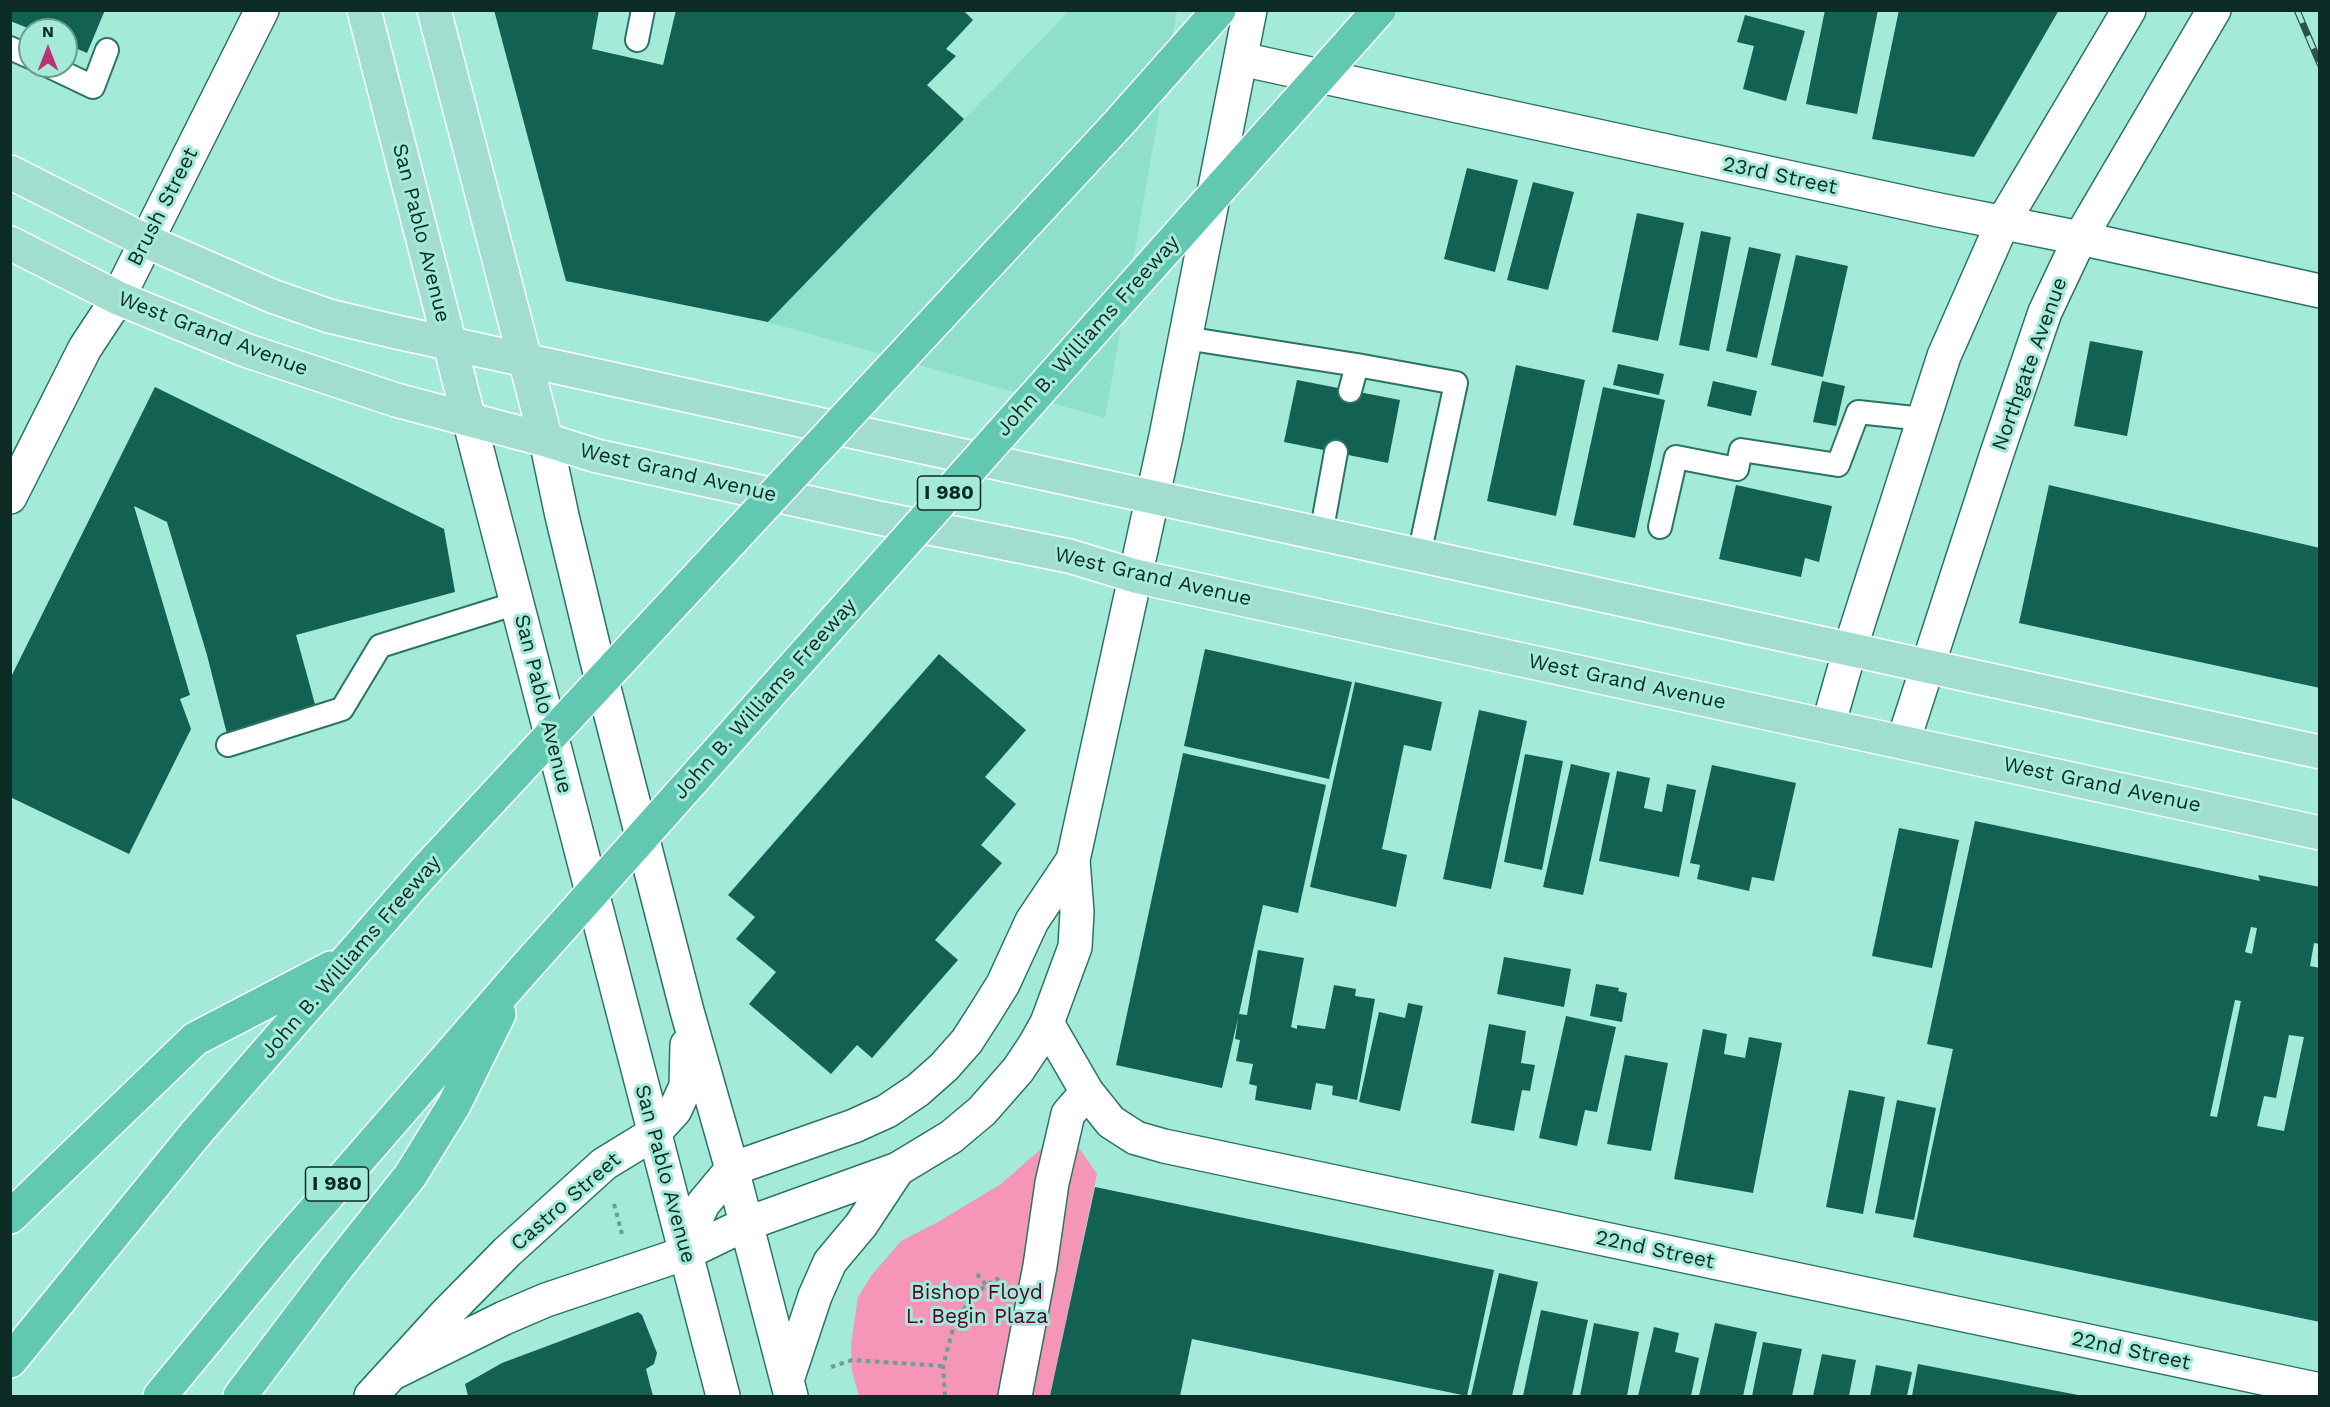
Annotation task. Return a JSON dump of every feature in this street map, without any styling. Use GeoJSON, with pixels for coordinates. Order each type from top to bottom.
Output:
{"type":"FeatureCollection","features":[{"type":"Feature","properties":{"kind":"highway","name":"John B. Williams Freeway"},"geometry":{"type":"LineString","coordinates":[[10,1361],[197,1132],[425,871],[1110,133],[1219,10]]}},
{"type":"Feature","properties":{"kind":"highway","name":"John B. Williams Freeway"},"geometry":{"type":"LineString","coordinates":[[160,1396],[296,1231],[519,975],[1379,10]]}},
{"type":"Feature","properties":{"kind":"highway"},"geometry":{"type":"LineString","coordinates":[[10,1217],[195,1039],[346,960]]}},
{"type":"Feature","properties":{"kind":"highway"},"geometry":{"type":"LineString","coordinates":[[240,1396],[323,1286],[411,1176],[454,1105],[519,975]]}},
{"type":"Feature","properties":{"kind":"main road","name":"Brush Street"},"geometry":{"type":"LineString","coordinates":[[10,497],[85,348],[118,298],[262,10]]}},
{"type":"Feature","properties":{"kind":"main road","name":"San Pablo Avenue"},"geometry":{"type":"LineString","coordinates":[[364,10],[653,1134],[723,1396]]}},
{"type":"Feature","properties":{"kind":"main road"},"geometry":{"type":"LineString","coordinates":[[434,10],[546,440],[564,527],[593,646],[687,1011],[732,1169],[789,1388]]}},
{"type":"Feature","properties":{"kind":"main road"},"geometry":{"type":"LineString","coordinates":[[686,1253],[693,1226],[703,1204],[732,1169],[854,1126],[887,1111],[918,1090],[944,1067],[967,1041],[1003,984],[1032,921],[1073,860],[1153,497],[1250,10]]}},
{"type":"Feature","properties":{"kind":"main road"},"geometry":{"type":"LineString","coordinates":[[1828,726],[1850,649],[1944,356],[2003,222],[2129,10]]}},
{"type":"Feature","properties":{"kind":"main road","name":"Northgate Avenue"},"geometry":{"type":"LineString","coordinates":[[1903,742],[2045,312],[2080,238],[2214,10]]}},
{"type":"Feature","properties":{"kind":"main road","name":"23rd Street"},"geometry":{"type":"LineString","coordinates":[[1240,59],[2319,291]]}},
{"type":"Feature","properties":{"kind":"main road"},"geometry":{"type":"LineString","coordinates":[[10,172],[146,241],[272,296],[319,312],[450,345],[2319,752]]}},
{"type":"Feature","properties":{"kind":"main road","name":"West Grand Avenue"},"geometry":{"type":"LineString","coordinates":[[10,243],[118,298],[245,350],[396,400],[597,456],[879,518],[1069,556],[1135,576],[2319,833]]}},
{"type":"Feature","properties":{"kind":"main road","name":"Castro Street"},"geometry":{"type":"LineString","coordinates":[[382,1385],[504,1318],[546,1300],[686,1253],[746,1224],[898,1169],[951,1137],[982,1111],[1018,1070],[1047,1023],[1075,947],[1077,912],[1073,860]]}},
{"type":"Feature","properties":{"kind":"main road","name":"Castro Street"},"geometry":{"type":"LineString","coordinates":[[382,1385],[444,1316],[507,1252],[604,1164],[653,1134],[675,1110],[686,1086],[687,1011]]}},
{"type":"Feature","properties":{"kind":"main road","name":"22nd Street"},"geometry":{"type":"LineString","coordinates":[[1047,1023],[1087,1092],[1110,1122],[1136,1138],[1164,1146],[2319,1390]]}},
{"type":"Feature","properties":{"kind":"main road"},"geometry":{"type":"LineString","coordinates":[[1016,1396],[1040,1266],[1052,1183],[1068,1114],[1087,1092]]}},
{"type":"Feature","properties":{"kind":"main road"},"geometry":{"type":"LineString","coordinates":[[789,1388],[815,1296],[830,1262],[861,1225],[898,1169]]}},
{"type":"Feature","properties":{"kind":"lane"},"geometry":{"type":"LineString","coordinates":[[637,40],[643,10]]}},
{"type":"Feature","properties":{"kind":"lane"},"geometry":{"type":"LineString","coordinates":[[74,78],[93,87],[107,50]]}},
{"type":"Feature","properties":{"kind":"lane"},"geometry":{"type":"LineString","coordinates":[[1185,338],[1456,383],[1419,555]]}},
{"type":"Feature","properties":{"kind":"lane"},"geometry":{"type":"LineString","coordinates":[[1350,390],[1357,365]]}},
{"type":"Feature","properties":{"kind":"lane"},"geometry":{"type":"LineString","coordinates":[[1660,526],[1676,457],[1737,469],[1741,450],[1838,465],[1858,412],[1923,419]]}},
{"type":"Feature","properties":{"kind":"lane"},"geometry":{"type":"LineString","coordinates":[[1321,534],[1336,452]]}},
{"type":"Feature","properties":{"kind":"lane"},"geometry":{"type":"LineString","coordinates":[[228,745],[342,709],[380,646],[517,603]]}},
{"type":"Feature","properties":{"kind":"path"},"geometry":{"type":"LineString","coordinates":[[613,1199],[624,1240]]}},
{"type":"Feature","properties":{"kind":"path"},"geometry":{"type":"LineString","coordinates":[[945,1396],[943,1366],[954,1325],[964,1309],[986,1285],[1013,1272],[1040,1266]]}},
{"type":"Feature","properties":{"kind":"path"},"geometry":{"type":"LineString","coordinates":[[977,1274],[986,1285]]}},
{"type":"Feature","properties":{"kind":"path"},"geometry":{"type":"LineString","coordinates":[[789,1388],[852,1360],[943,1366]]}},
{"type":"Feature","properties":{"kind":"shaded area"},"geometry":{"type":"Polygon","coordinates":[[[1069,11],[1177,11],[1105,418],[768,322],[1069,11]]]}},
{"type":"Feature","properties":{"kind":"green space","name":"Bishop Floyd L. Begin Plaza"},"geometry":{"type":"Polygon","coordinates":[[[1065,1128],[1097,1174],[1050,1396],[859,1396],[852,1371],[851,1345],[858,1297],[871,1276],[901,1241],[938,1222],[1001,1184],[1065,1128]]]}},
{"type":"Feature","properties":{"kind":"building"},"geometry":{"type":"Polygon","coordinates":[[[10,10],[105,10],[87,53],[78,49],[78,18],[18,18],[18,24],[10,21],[10,10]]]}},
{"type":"Feature","properties":{"kind":"building"},"geometry":{"type":"Polygon","coordinates":[[[494,10],[599,10],[592,49],[663,65],[676,10],[963,10],[973,20],[946,49],[956,56],[927,85],[964,119],[768,322],[566,281],[494,10]]]}},
{"type":"Feature","properties":{"kind":"building"},"geometry":{"type":"Polygon","coordinates":[[[1825,10],[1878,10],[1857,114],[1806,104],[1825,10]]]}},
{"type":"Feature","properties":{"kind":"building"},"geometry":{"type":"Polygon","coordinates":[[[1899,10],[2059,10],[1974,157],[1872,139],[1899,10]]]}},
{"type":"Feature","properties":{"kind":"building"},"geometry":{"type":"Polygon","coordinates":[[[1745,15],[1805,31],[1786,101],[1743,89],[1754,46],[1737,42],[1745,15]]]}},
{"type":"Feature","properties":{"kind":"building"},"geometry":{"type":"Polygon","coordinates":[[[1467,168],[1518,180],[1495,272],[1444,259],[1467,168]]]}},
{"type":"Feature","properties":{"kind":"building"},"geometry":{"type":"Polygon","coordinates":[[[1533,182],[1574,192],[1548,290],[1507,280],[1533,182]]]}},
{"type":"Feature","properties":{"kind":"building"},"geometry":{"type":"Polygon","coordinates":[[[1637,213],[1684,223],[1658,341],[1612,332],[1637,213]]]}},
{"type":"Feature","properties":{"kind":"building"},"geometry":{"type":"Polygon","coordinates":[[[1701,231],[1731,237],[1709,351],[1679,345],[1701,231]]]}},
{"type":"Feature","properties":{"kind":"building"},"geometry":{"type":"Polygon","coordinates":[[[1749,247],[1781,254],[1757,358],[1726,351],[1749,247]]]}},
{"type":"Feature","properties":{"kind":"building"},"geometry":{"type":"Polygon","coordinates":[[[1796,255],[1848,266],[1823,377],[1771,365],[1796,255]]]}},
{"type":"Feature","properties":{"kind":"building"},"geometry":{"type":"Polygon","coordinates":[[[2090,341],[2143,351],[2127,436],[2074,426],[2090,341]]]}},
{"type":"Feature","properties":{"kind":"building"},"geometry":{"type":"Polygon","coordinates":[[[1618,364],[1664,374],[1659,395],[1613,385],[1618,364]]]}},
{"type":"Feature","properties":{"kind":"building"},"geometry":{"type":"Polygon","coordinates":[[[1516,365],[1585,380],[1556,516],[1487,501],[1516,365]]]}},
{"type":"Feature","properties":{"kind":"building"},"geometry":{"type":"Polygon","coordinates":[[[1297,380],[1400,400],[1388,463],[1284,442],[1297,380]]]}},
{"type":"Feature","properties":{"kind":"building"},"geometry":{"type":"Polygon","coordinates":[[[1713,381],[1757,391],[1751,416],[1707,406],[1713,381]]]}},
{"type":"Feature","properties":{"kind":"building"},"geometry":{"type":"Polygon","coordinates":[[[1822,381],[1845,386],[1836,426],[1813,422],[1822,381]]]}},
{"type":"Feature","properties":{"kind":"building"},"geometry":{"type":"Polygon","coordinates":[[[155,387],[444,529],[455,592],[296,635],[316,708],[227,734],[207,655],[167,522],[134,506],[190,695],[180,699],[191,729],[129,854],[10,797],[10,679],[155,387]]]}},
{"type":"Feature","properties":{"kind":"building"},"geometry":{"type":"Polygon","coordinates":[[[1603,387],[1665,400],[1635,538],[1573,525],[1603,387]]]}},
{"type":"Feature","properties":{"kind":"building"},"geometry":{"type":"Polygon","coordinates":[[[1736,485],[1832,506],[1819,562],[1805,558],[1801,577],[1719,559],[1736,485]]]}},
{"type":"Feature","properties":{"kind":"building"},"geometry":{"type":"Polygon","coordinates":[[[2049,485],[2320,548],[2320,688],[2019,623],[2049,485]]]}},
{"type":"Feature","properties":{"kind":"building"},"geometry":{"type":"Polygon","coordinates":[[[1205,649],[1352,682],[1329,779],[1184,746],[1205,649]]]}},
{"type":"Feature","properties":{"kind":"building"},"geometry":{"type":"Polygon","coordinates":[[[939,654],[1026,730],[985,777],[1016,804],[981,845],[1002,863],[935,940],[958,960],[872,1058],[857,1045],[831,1074],[749,1004],[776,972],[736,939],[755,917],[728,895],[939,654]]]}},
{"type":"Feature","properties":{"kind":"building"},"geometry":{"type":"Polygon","coordinates":[[[1355,682],[1442,702],[1431,751],[1404,745],[1382,849],[1407,855],[1396,907],[1310,887],[1355,682]]]}},
{"type":"Feature","properties":{"kind":"building"},"geometry":{"type":"Polygon","coordinates":[[[1479,710],[1527,721],[1491,889],[1443,879],[1479,710]]]}},
{"type":"Feature","properties":{"kind":"building"},"geometry":{"type":"Polygon","coordinates":[[[1183,753],[1326,785],[1298,913],[1263,905],[1239,1014],[1247,1015],[1258,950],[1304,958],[1291,1027],[1297,1029],[1297,1025],[1325,1029],[1334,985],[1356,989],[1355,996],[1375,999],[1357,1100],[1332,1095],[1333,1086],[1316,1083],[1311,1110],[1255,1100],[1257,1086],[1249,1084],[1253,1064],[1236,1061],[1240,1040],[1235,1039],[1238,1018],[1222,1088],[1116,1065],[1183,753]]]}},
{"type":"Feature","properties":{"kind":"building"},"geometry":{"type":"Polygon","coordinates":[[[1525,754],[1563,761],[1542,870],[1504,862],[1525,754]]]}},
{"type":"Feature","properties":{"kind":"building"},"geometry":{"type":"Polygon","coordinates":[[[1571,764],[1610,773],[1583,895],[1543,887],[1571,764]]]}},
{"type":"Feature","properties":{"kind":"building"},"geometry":{"type":"Polygon","coordinates":[[[1712,765],[1796,783],[1774,881],[1752,877],[1749,891],[1697,879],[1700,865],[1690,863],[1712,765]]]}},
{"type":"Feature","properties":{"kind":"building"},"geometry":{"type":"Polygon","coordinates":[[[1617,771],[1650,778],[1644,808],[1662,812],[1667,784],[1696,790],[1679,877],[1599,861],[1617,771]]]}},
{"type":"Feature","properties":{"kind":"building"},"geometry":{"type":"Polygon","coordinates":[[[1975,821],[2260,881],[2258,875],[2320,887],[2320,944],[2314,943],[2310,966],[2320,968],[2320,1322],[1913,1237],[1953,1049],[1927,1044],[1975,821]],[[2251,927],[2245,952],[2252,954],[2257,928],[2251,927]],[[2235,1000],[2210,1116],[2217,1117],[2241,1001],[2235,1000]],[[2289,1035],[2276,1098],[2264,1096],[2257,1126],[2284,1131],[2304,1037],[2289,1035]]]}},
{"type":"Feature","properties":{"kind":"building"},"geometry":{"type":"Polygon","coordinates":[[[1899,828],[1959,840],[1932,968],[1872,956],[1899,828]]]}},
{"type":"Feature","properties":{"kind":"building"},"geometry":{"type":"Polygon","coordinates":[[[1504,957],[1571,969],[1564,1007],[1497,994],[1504,957]]]}},
{"type":"Feature","properties":{"kind":"building"},"geometry":{"type":"Polygon","coordinates":[[[1596,984],[1619,988],[1618,991],[1627,993],[1622,1022],[1590,1016],[1596,984]]]}},
{"type":"Feature","properties":{"kind":"building"},"geometry":{"type":"Polygon","coordinates":[[[1408,1003],[1423,1006],[1400,1111],[1359,1102],[1379,1012],[1405,1018],[1408,1003]]]}},
{"type":"Feature","properties":{"kind":"building"},"geometry":{"type":"Polygon","coordinates":[[[1566,1016],[1616,1027],[1597,1112],[1585,1110],[1577,1146],[1539,1138],[1566,1016]]]}},
{"type":"Feature","properties":{"kind":"building"},"geometry":{"type":"Polygon","coordinates":[[[1489,1024],[1526,1031],[1521,1063],[1535,1065],[1530,1091],[1522,1090],[1514,1131],[1471,1123],[1489,1024]]]}},
{"type":"Feature","properties":{"kind":"building"},"geometry":{"type":"Polygon","coordinates":[[[1703,1029],[1727,1034],[1724,1054],[1745,1058],[1749,1037],[1782,1043],[1753,1193],[1674,1179],[1703,1029]]]}},
{"type":"Feature","properties":{"kind":"building"},"geometry":{"type":"Polygon","coordinates":[[[1625,1055],[1668,1063],[1651,1151],[1607,1144],[1625,1055]]]}},
{"type":"Feature","properties":{"kind":"building"},"geometry":{"type":"Polygon","coordinates":[[[1849,1090],[1885,1097],[1863,1214],[1826,1207],[1849,1090]]]}},
{"type":"Feature","properties":{"kind":"building"},"geometry":{"type":"Polygon","coordinates":[[[1897,1100],[1936,1108],[1914,1220],[1875,1213],[1897,1100]]]}},
{"type":"Feature","properties":{"kind":"building"},"geometry":{"type":"Polygon","coordinates":[[[1095,1187],[1494,1270],[1467,1396],[1192,1339],[1180,1396],[1050,1396],[1095,1187]]]}},
{"type":"Feature","properties":{"kind":"building"},"geometry":{"type":"Polygon","coordinates":[[[1499,1273],[1538,1282],[1512,1396],[1471,1396],[1499,1273]]]}},
{"type":"Feature","properties":{"kind":"building"},"geometry":{"type":"Polygon","coordinates":[[[1541,1310],[1588,1320],[1572,1396],[1523,1396],[1541,1310]]]}},
{"type":"Feature","properties":{"kind":"building"},"geometry":{"type":"Polygon","coordinates":[[[638,1312],[642,1315],[657,1353],[654,1364],[646,1369],[653,1396],[468,1396],[465,1384],[502,1363],[638,1312]]]}},
{"type":"Feature","properties":{"kind":"building"},"geometry":{"type":"Polygon","coordinates":[[[1594,1323],[1639,1332],[1627,1396],[1580,1396],[1594,1323]]]}},
{"type":"Feature","properties":{"kind":"building"},"geometry":{"type":"Polygon","coordinates":[[[1715,1323],[1757,1332],[1743,1396],[1699,1396],[1715,1323]]]}},
{"type":"Feature","properties":{"kind":"building"},"geometry":{"type":"Polygon","coordinates":[[[1654,1327],[1679,1333],[1675,1352],[1699,1358],[1691,1396],[1638,1396],[1654,1327]]]}},
{"type":"Feature","properties":{"kind":"building"},"geometry":{"type":"Polygon","coordinates":[[[1763,1342],[1802,1349],[1792,1396],[1752,1396],[1763,1342]]]}},
{"type":"Feature","properties":{"kind":"building"},"geometry":{"type":"Polygon","coordinates":[[[1822,1354],[1856,1360],[1849,1396],[1813,1396],[1822,1354]]]}},
{"type":"Feature","properties":{"kind":"building"},"geometry":{"type":"Polygon","coordinates":[[[1918,1364],[2078,1395],[2078,1396],[1912,1396],[1918,1364]]]}},
{"type":"Feature","properties":{"kind":"building"},"geometry":{"type":"Polygon","coordinates":[[[1876,1365],[1912,1372],[1907,1396],[1870,1396],[1876,1365]]]}},
{"type":"Feature","properties":{"kind":"railway"},"geometry":{"type":"LineString","coordinates":[[2297,10],[2320,64]]}}]}
